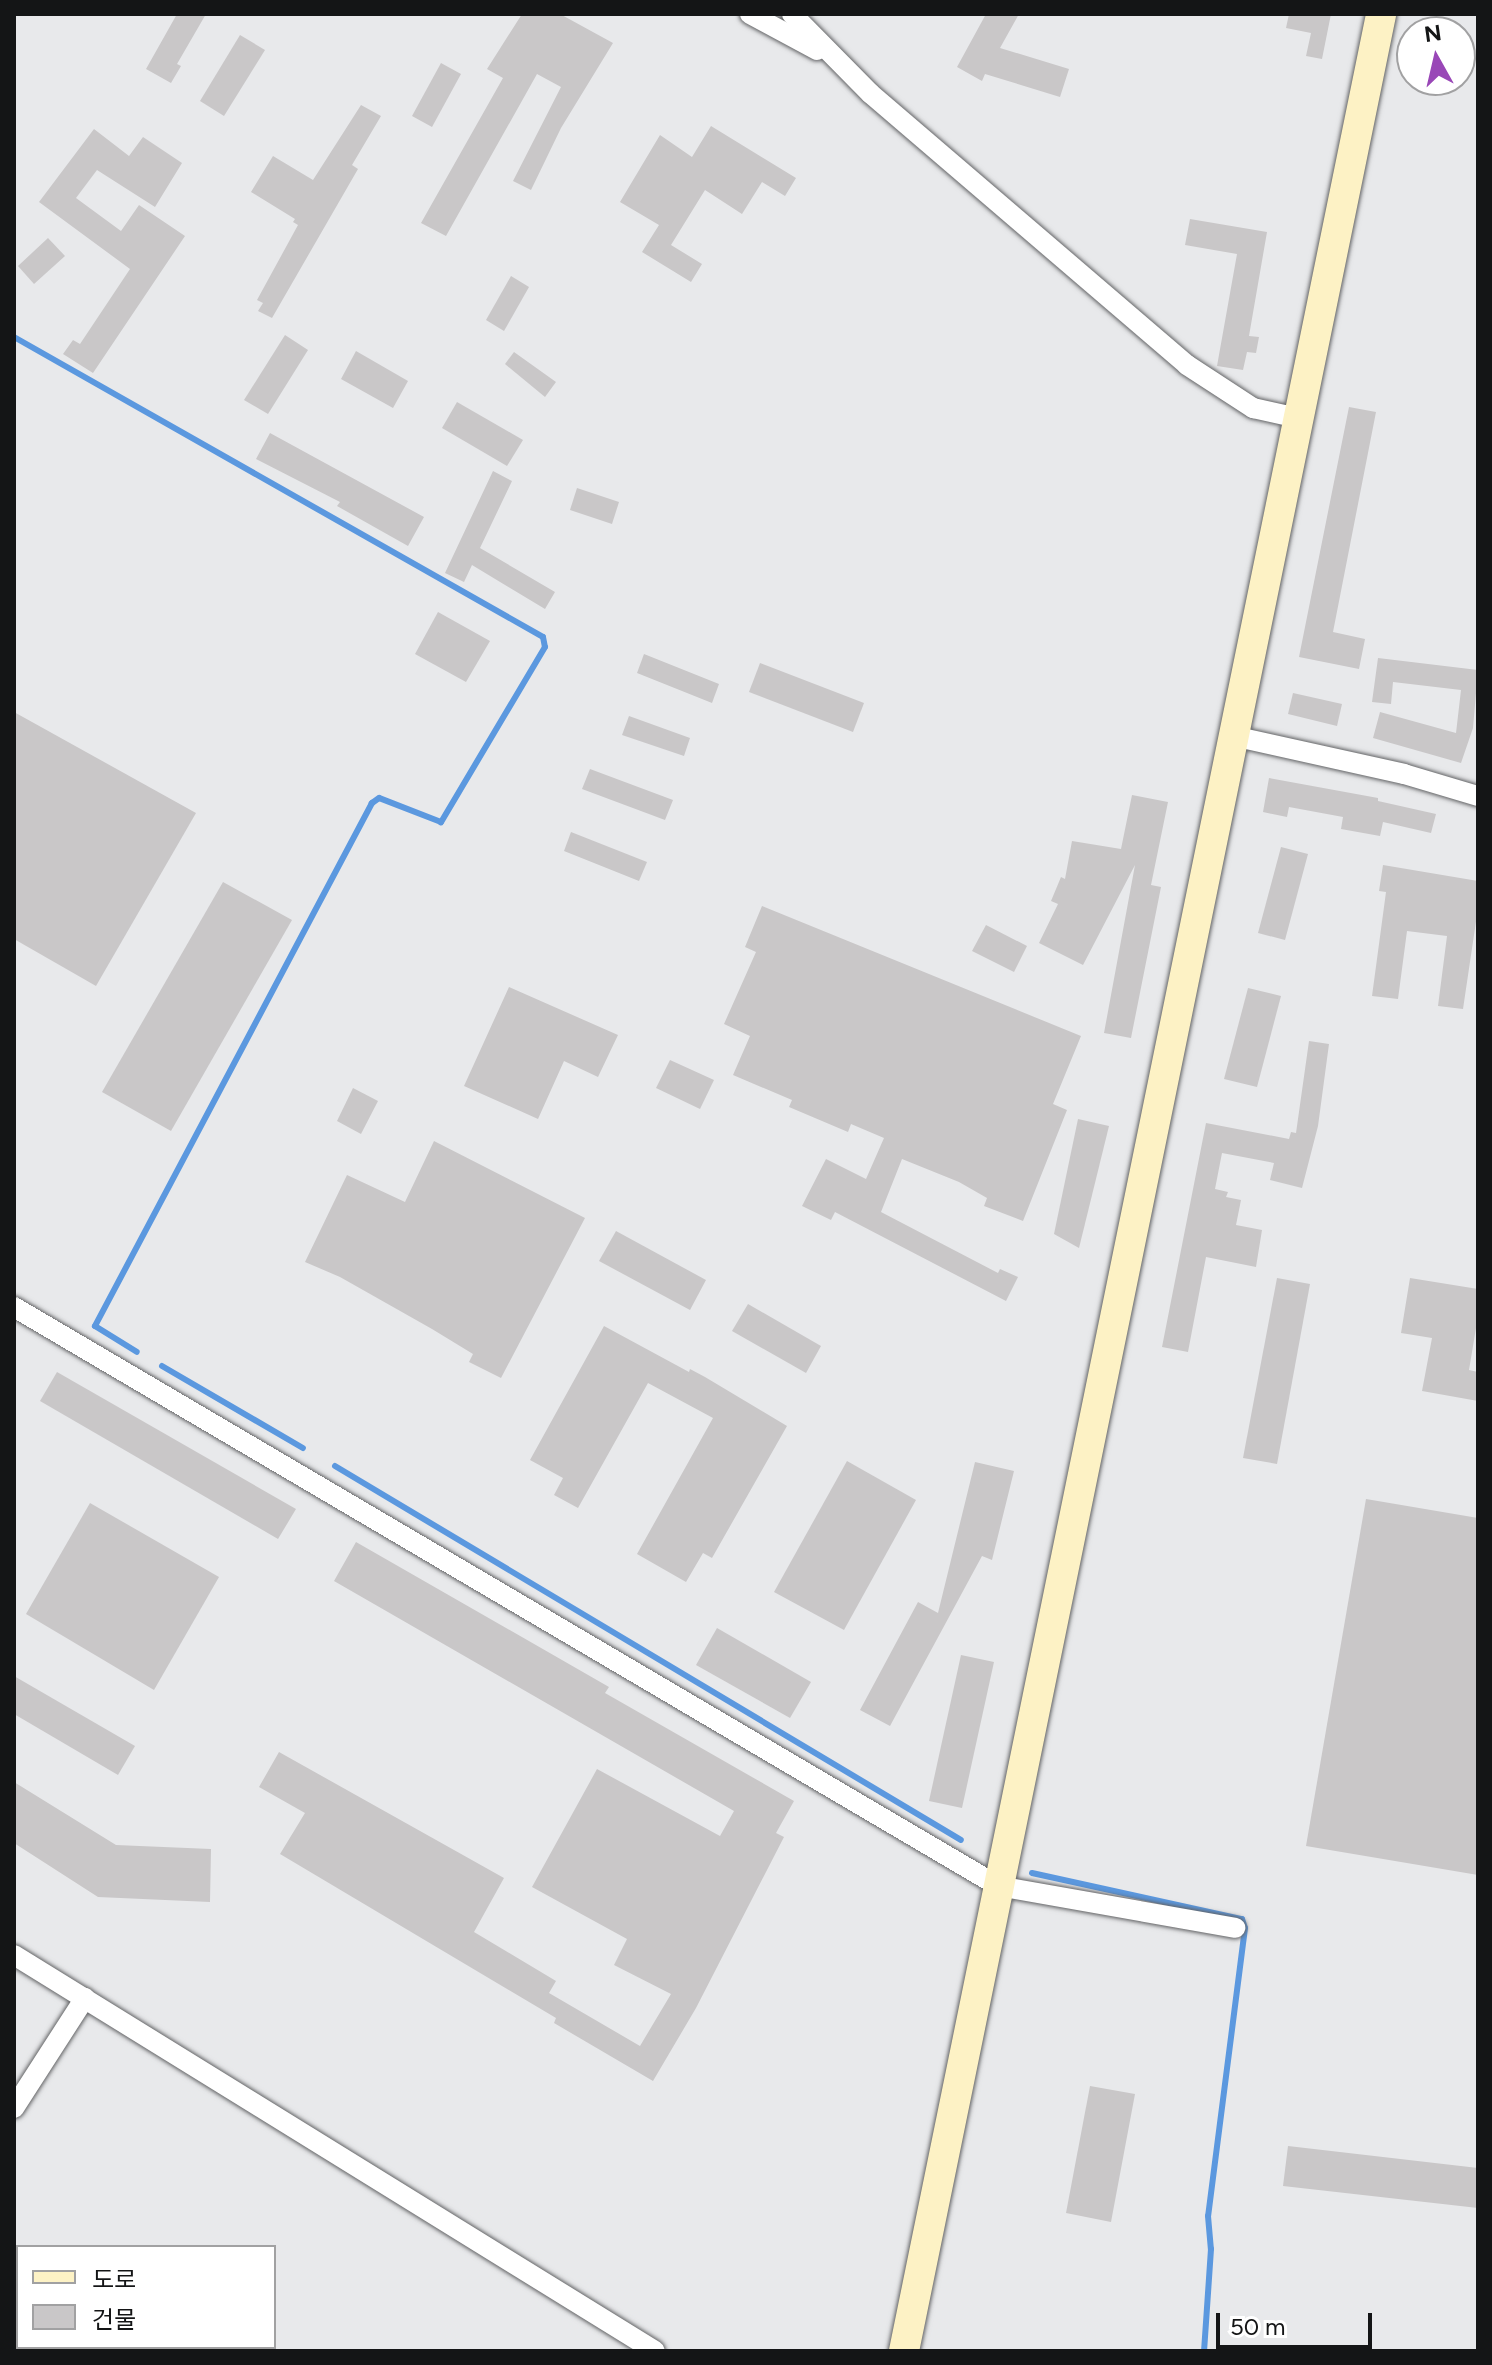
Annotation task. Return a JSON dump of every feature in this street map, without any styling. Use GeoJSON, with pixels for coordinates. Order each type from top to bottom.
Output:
{"type":"FeatureCollection","features":[{"type":"Feature","properties":{"kind":"street"},"geometry":{"type":"LineString","coordinates":[[750,14],[832,59]]}},
{"type":"Feature","properties":{"kind":"street"},"geometry":{"type":"LineString","coordinates":[[792,14],[832,59],[1005,212],[1187,365],[1253,408],[1298,418]]}},
{"type":"Feature","properties":{"kind":"street"},"geometry":{"type":"LineString","coordinates":[[904,2351],[1381,14]]}},
{"type":"Feature","properties":{"kind":"street"},"geometry":{"type":"LineString","coordinates":[[1233,736],[1404,774],[1478,796]]}},
{"type":"Feature","properties":{"kind":"street"},"geometry":{"type":"LineString","coordinates":[[14,1307],[998,1886],[1235,1928]]}},
{"type":"Feature","properties":{"kind":"street"},"geometry":{"type":"LineString","coordinates":[[14,1955],[655,2351]]}},
{"type":"Feature","properties":{"kind":"street"},"geometry":{"type":"LineString","coordinates":[[14,2108],[85,1998]]}},
{"type":"Feature","properties":{"kind":"building"},"geometry":{"type":"Polygon","coordinates":[[[177,14],[206,14],[177,64],[181,66],[171,83],[146,69],[177,14]]]}},
{"type":"Feature","properties":{"kind":"building"},"geometry":{"type":"Polygon","coordinates":[[[522,14],[560,14],[613,43],[561,128],[531,190],[513,181],[561,87],[537,74],[446,236],[421,223],[503,78],[487,69],[522,14]]]}},
{"type":"Feature","properties":{"kind":"building"},"geometry":{"type":"Polygon","coordinates":[[[986,14],[1019,14],[1000,48],[1069,69],[1060,97],[985,74],[982,81],[957,67],[986,14]]]}},
{"type":"Feature","properties":{"kind":"building"},"geometry":{"type":"Polygon","coordinates":[[[1289,14],[1331,14],[1322,59],[1306,56],[1311,33],[1286,28],[1289,14]]]}},
{"type":"Feature","properties":{"kind":"building"},"geometry":{"type":"Polygon","coordinates":[[[240,35],[265,50],[224,116],[200,101],[240,35]]]}},
{"type":"Feature","properties":{"kind":"building"},"geometry":{"type":"Polygon","coordinates":[[[441,63],[461,74],[432,127],[412,116],[441,63]]]}},
{"type":"Feature","properties":{"kind":"building"},"geometry":{"type":"Polygon","coordinates":[[[361,105],[381,116],[352,165],[358,169],[272,318],[258,311],[263,303],[257,300],[298,225],[293,222],[295,219],[251,192],[273,156],[313,180],[361,105]]]}},
{"type":"Feature","properties":{"kind":"building"},"geometry":{"type":"Polygon","coordinates":[[[711,126],[796,178],[785,196],[762,182],[742,214],[705,190],[671,245],[702,264],[691,282],[642,252],[659,225],[620,202],[660,135],[692,157],[711,126]]]}},
{"type":"Feature","properties":{"kind":"building"},"geometry":{"type":"Polygon","coordinates":[[[94,129],[129,156],[143,137],[182,163],[155,207],[97,170],[76,198],[121,231],[139,205],[185,236],[93,373],[63,354],[73,340],[80,344],[130,269],[39,202],[94,129]]]}},
{"type":"Feature","properties":{"kind":"building"},"geometry":{"type":"Polygon","coordinates":[[[1190,219],[1267,232],[1249,336],[1259,337],[1256,353],[1247,352],[1243,370],[1217,366],[1237,254],[1185,245],[1190,219]]]}},
{"type":"Feature","properties":{"kind":"building"},"geometry":{"type":"Polygon","coordinates":[[[48,238],[65,256],[34,284],[18,266],[48,238]]]}},
{"type":"Feature","properties":{"kind":"building"},"geometry":{"type":"Polygon","coordinates":[[[511,276],[529,287],[504,331],[486,320],[511,276]]]}},
{"type":"Feature","properties":{"kind":"building"},"geometry":{"type":"Polygon","coordinates":[[[285,335],[308,350],[268,414],[244,400],[285,335]]]}},
{"type":"Feature","properties":{"kind":"building"},"geometry":{"type":"Polygon","coordinates":[[[356,351],[408,381],[393,408],[341,379],[356,351]]]}},
{"type":"Feature","properties":{"kind":"building"},"geometry":{"type":"Polygon","coordinates":[[[514,352],[556,382],[545,397],[505,364],[514,352]]]}},
{"type":"Feature","properties":{"kind":"building"},"geometry":{"type":"Polygon","coordinates":[[[457,402],[523,440],[507,466],[442,428],[457,402]]]}},
{"type":"Feature","properties":{"kind":"building"},"geometry":{"type":"Polygon","coordinates":[[[1349,407],[1376,412],[1333,632],[1365,639],[1359,669],[1299,657],[1349,407]]]}},
{"type":"Feature","properties":{"kind":"building"},"geometry":{"type":"Polygon","coordinates":[[[270,433],[424,517],[408,546],[337,506],[340,502],[256,459],[270,433]]]}},
{"type":"Feature","properties":{"kind":"building"},"geometry":{"type":"Polygon","coordinates":[[[493,471],[512,481],[480,548],[555,592],[545,609],[472,565],[464,582],[445,573],[493,471]]]}},
{"type":"Feature","properties":{"kind":"building"},"geometry":{"type":"Polygon","coordinates":[[[577,488],[619,502],[612,524],[570,510],[577,488]]]}},
{"type":"Feature","properties":{"kind":"building"},"geometry":{"type":"Polygon","coordinates":[[[438,612],[490,641],[466,682],[415,654],[438,612]]]}},
{"type":"Feature","properties":{"kind":"building"},"geometry":{"type":"Polygon","coordinates":[[[644,654],[719,684],[712,703],[637,673],[644,654]]]}},
{"type":"Feature","properties":{"kind":"building"},"geometry":{"type":"Polygon","coordinates":[[[1378,658],[1478,670],[1473,728],[1461,763],[1373,738],[1380,712],[1456,733],[1461,690],[1393,682],[1391,704],[1372,702],[1378,658]]]}},
{"type":"Feature","properties":{"kind":"building"},"geometry":{"type":"Polygon","coordinates":[[[760,663],[864,703],[853,732],[749,692],[760,663]]]}},
{"type":"Feature","properties":{"kind":"building"},"geometry":{"type":"Polygon","coordinates":[[[1293,693],[1342,704],[1337,726],[1288,714],[1293,693]]]}},
{"type":"Feature","properties":{"kind":"building"},"geometry":{"type":"Polygon","coordinates":[[[14,712],[196,813],[96,986],[14,939],[14,712]]]}},
{"type":"Feature","properties":{"kind":"building"},"geometry":{"type":"Polygon","coordinates":[[[629,716],[690,738],[684,756],[622,735],[629,716]]]}},
{"type":"Feature","properties":{"kind":"building"},"geometry":{"type":"Polygon","coordinates":[[[590,769],[673,800],[665,820],[582,789],[590,769]]]}},
{"type":"Feature","properties":{"kind":"building"},"geometry":{"type":"Polygon","coordinates":[[[1269,778],[1378,798],[1378,801],[1436,814],[1431,833],[1383,822],[1380,836],[1341,829],[1343,817],[1289,807],[1287,817],[1263,812],[1269,778]]]}},
{"type":"Feature","properties":{"kind":"building"},"geometry":{"type":"Polygon","coordinates":[[[1132,795],[1168,802],[1151,885],[1161,887],[1131,1038],[1104,1033],[1135,865],[1083,965],[1039,943],[1058,904],[1051,901],[1061,877],[1065,879],[1072,841],[1121,849],[1132,795]]]}},
{"type":"Feature","properties":{"kind":"building"},"geometry":{"type":"Polygon","coordinates":[[[571,832],[647,862],[639,881],[564,851],[571,832]]]}},
{"type":"Feature","properties":{"kind":"building"},"geometry":{"type":"Polygon","coordinates":[[[1281,847],[1308,854],[1285,940],[1258,933],[1281,847]]]}},
{"type":"Feature","properties":{"kind":"building"},"geometry":{"type":"Polygon","coordinates":[[[1383,865],[1478,881],[1478,908],[1463,1009],[1438,1006],[1447,936],[1407,931],[1398,999],[1372,996],[1386,892],[1379,891],[1383,865]]]}},
{"type":"Feature","properties":{"kind":"building"},"geometry":{"type":"Polygon","coordinates":[[[223,882],[292,920],[171,1131],[102,1092],[223,882]]]}},
{"type":"Feature","properties":{"kind":"building"},"geometry":{"type":"Polygon","coordinates":[[[762,906],[1081,1036],[1053,1104],[1067,1110],[1023,1221],[984,1206],[987,1198],[959,1182],[902,1159],[881,1212],[998,1273],[1000,1269],[1018,1277],[1006,1301],[835,1212],[831,1220],[802,1206],[826,1159],[866,1179],[884,1138],[851,1124],[848,1132],[789,1107],[792,1100],[733,1075],[750,1036],[724,1024],[756,952],[745,947],[762,906]]]}},
{"type":"Feature","properties":{"kind":"building"},"geometry":{"type":"Polygon","coordinates":[[[986,925],[1027,946],[1014,972],[972,951],[986,925]]]}},
{"type":"Feature","properties":{"kind":"building"},"geometry":{"type":"Polygon","coordinates":[[[509,987],[618,1035],[598,1077],[564,1061],[538,1119],[464,1086],[509,987]]]}},
{"type":"Feature","properties":{"kind":"building"},"geometry":{"type":"Polygon","coordinates":[[[1248,988],[1281,996],[1257,1087],[1224,1079],[1248,988]]]}},
{"type":"Feature","properties":{"kind":"building"},"geometry":{"type":"Polygon","coordinates":[[[1309,1041],[1329,1044],[1318,1126],[1302,1188],[1270,1180],[1274,1163],[1222,1153],[1215,1189],[1228,1192],[1226,1197],[1241,1200],[1236,1225],[1262,1230],[1256,1267],[1206,1257],[1188,1352],[1162,1347],[1206,1123],[1289,1139],[1291,1132],[1296,1133],[1309,1041]]]}},
{"type":"Feature","properties":{"kind":"building"},"geometry":{"type":"Polygon","coordinates":[[[670,1060],[714,1080],[700,1109],[656,1088],[670,1060]]]}},
{"type":"Feature","properties":{"kind":"building"},"geometry":{"type":"Polygon","coordinates":[[[353,1088],[378,1101],[361,1134],[337,1121],[353,1088]]]}},
{"type":"Feature","properties":{"kind":"building"},"geometry":{"type":"Polygon","coordinates":[[[1078,1119],[1109,1126],[1079,1248],[1054,1234],[1078,1119]]]}},
{"type":"Feature","properties":{"kind":"building"},"geometry":{"type":"Polygon","coordinates":[[[434,1141],[585,1218],[501,1378],[469,1362],[473,1354],[432,1329],[340,1277],[305,1262],[347,1175],[405,1202],[434,1141]]]}},
{"type":"Feature","properties":{"kind":"building"},"geometry":{"type":"Polygon","coordinates":[[[616,1231],[706,1280],[690,1310],[599,1261],[616,1231]]]}},
{"type":"Feature","properties":{"kind":"building"},"geometry":{"type":"Polygon","coordinates":[[[1277,1278],[1310,1284],[1277,1464],[1243,1458],[1277,1278]]]}},
{"type":"Feature","properties":{"kind":"building"},"geometry":{"type":"Polygon","coordinates":[[[1410,1278],[1478,1289],[1478,1316],[1469,1370],[1478,1372],[1478,1401],[1422,1391],[1432,1338],[1401,1333],[1410,1278]]]}},
{"type":"Feature","properties":{"kind":"building"},"geometry":{"type":"Polygon","coordinates":[[[748,1304],[821,1346],[806,1373],[732,1331],[748,1304]]]}},
{"type":"Feature","properties":{"kind":"building"},"geometry":{"type":"Polygon","coordinates":[[[604,1326],[689,1372],[690,1369],[705,1377],[787,1426],[712,1558],[703,1553],[686,1582],[637,1554],[713,1418],[648,1383],[578,1508],[554,1495],[563,1478],[530,1460],[604,1326]]]}},
{"type":"Feature","properties":{"kind":"building"},"geometry":{"type":"Polygon","coordinates":[[[57,1372],[296,1509],[278,1539],[40,1401],[57,1372]]]}},
{"type":"Feature","properties":{"kind":"building"},"geometry":{"type":"Polygon","coordinates":[[[847,1461],[916,1500],[844,1630],[774,1592],[847,1461]]]}},
{"type":"Feature","properties":{"kind":"building"},"geometry":{"type":"Polygon","coordinates":[[[975,1462],[1014,1471],[992,1560],[982,1556],[890,1726],[860,1710],[918,1602],[938,1613],[975,1462]]]}},
{"type":"Feature","properties":{"kind":"building"},"geometry":{"type":"Polygon","coordinates":[[[1366,1499],[1478,1518],[1478,1875],[1306,1846],[1366,1499]]]}},
{"type":"Feature","properties":{"kind":"building"},"geometry":{"type":"Polygon","coordinates":[[[90,1503],[219,1577],[154,1690],[26,1614],[90,1503]]]}},
{"type":"Feature","properties":{"kind":"building"},"geometry":{"type":"Polygon","coordinates":[[[356,1542],[609,1687],[605,1693],[794,1801],[776,1833],[784,1837],[696,2008],[653,2081],[554,2023],[556,2018],[280,1854],[305,1813],[259,1787],[279,1752],[504,1878],[474,1932],[556,1981],[549,1993],[640,2046],[671,1994],[614,1965],[627,1939],[532,1887],[597,1769],[720,1836],[734,1811],[334,1581],[356,1542]]]}},
{"type":"Feature","properties":{"kind":"building"},"geometry":{"type":"Polygon","coordinates":[[[717,1628],[811,1682],[790,1718],[696,1665],[717,1628]]]}},
{"type":"Feature","properties":{"kind":"building"},"geometry":{"type":"Polygon","coordinates":[[[961,1655],[994,1662],[962,1808],[929,1801],[961,1655]]]}},
{"type":"Feature","properties":{"kind":"building"},"geometry":{"type":"Polygon","coordinates":[[[14,1676],[135,1746],[118,1775],[14,1714],[14,1676]]]}},
{"type":"Feature","properties":{"kind":"building"},"geometry":{"type":"Polygon","coordinates":[[[14,1782],[116,1845],[211,1849],[210,1902],[98,1897],[14,1843],[14,1782]]]}},
{"type":"Feature","properties":{"kind":"building"},"geometry":{"type":"Polygon","coordinates":[[[1090,2086],[1135,2094],[1111,2222],[1066,2213],[1090,2086]]]}},
{"type":"Feature","properties":{"kind":"building"},"geometry":{"type":"Polygon","coordinates":[[[1288,2146],[1478,2168],[1478,2208],[1283,2186],[1288,2146]]]}},
{"type":"Feature","properties":{"kind":"waterway"},"geometry":{"type":"LineString","coordinates":[[14,337],[543,637],[545,647],[441,822],[379,798],[372,803],[95,1326],[137,1352]]}},
{"type":"Feature","properties":{"kind":"waterway"},"geometry":{"type":"LineString","coordinates":[[162,1366],[303,1448]]}},
{"type":"Feature","properties":{"kind":"waterway"},"geometry":{"type":"LineString","coordinates":[[335,1466],[961,1840]]}},
{"type":"Feature","properties":{"kind":"waterway"},"geometry":{"type":"LineString","coordinates":[[1032,1873],[1242,1919],[1245,1928],[1208,2216],[1211,2249],[1204,2351]]}}]}
